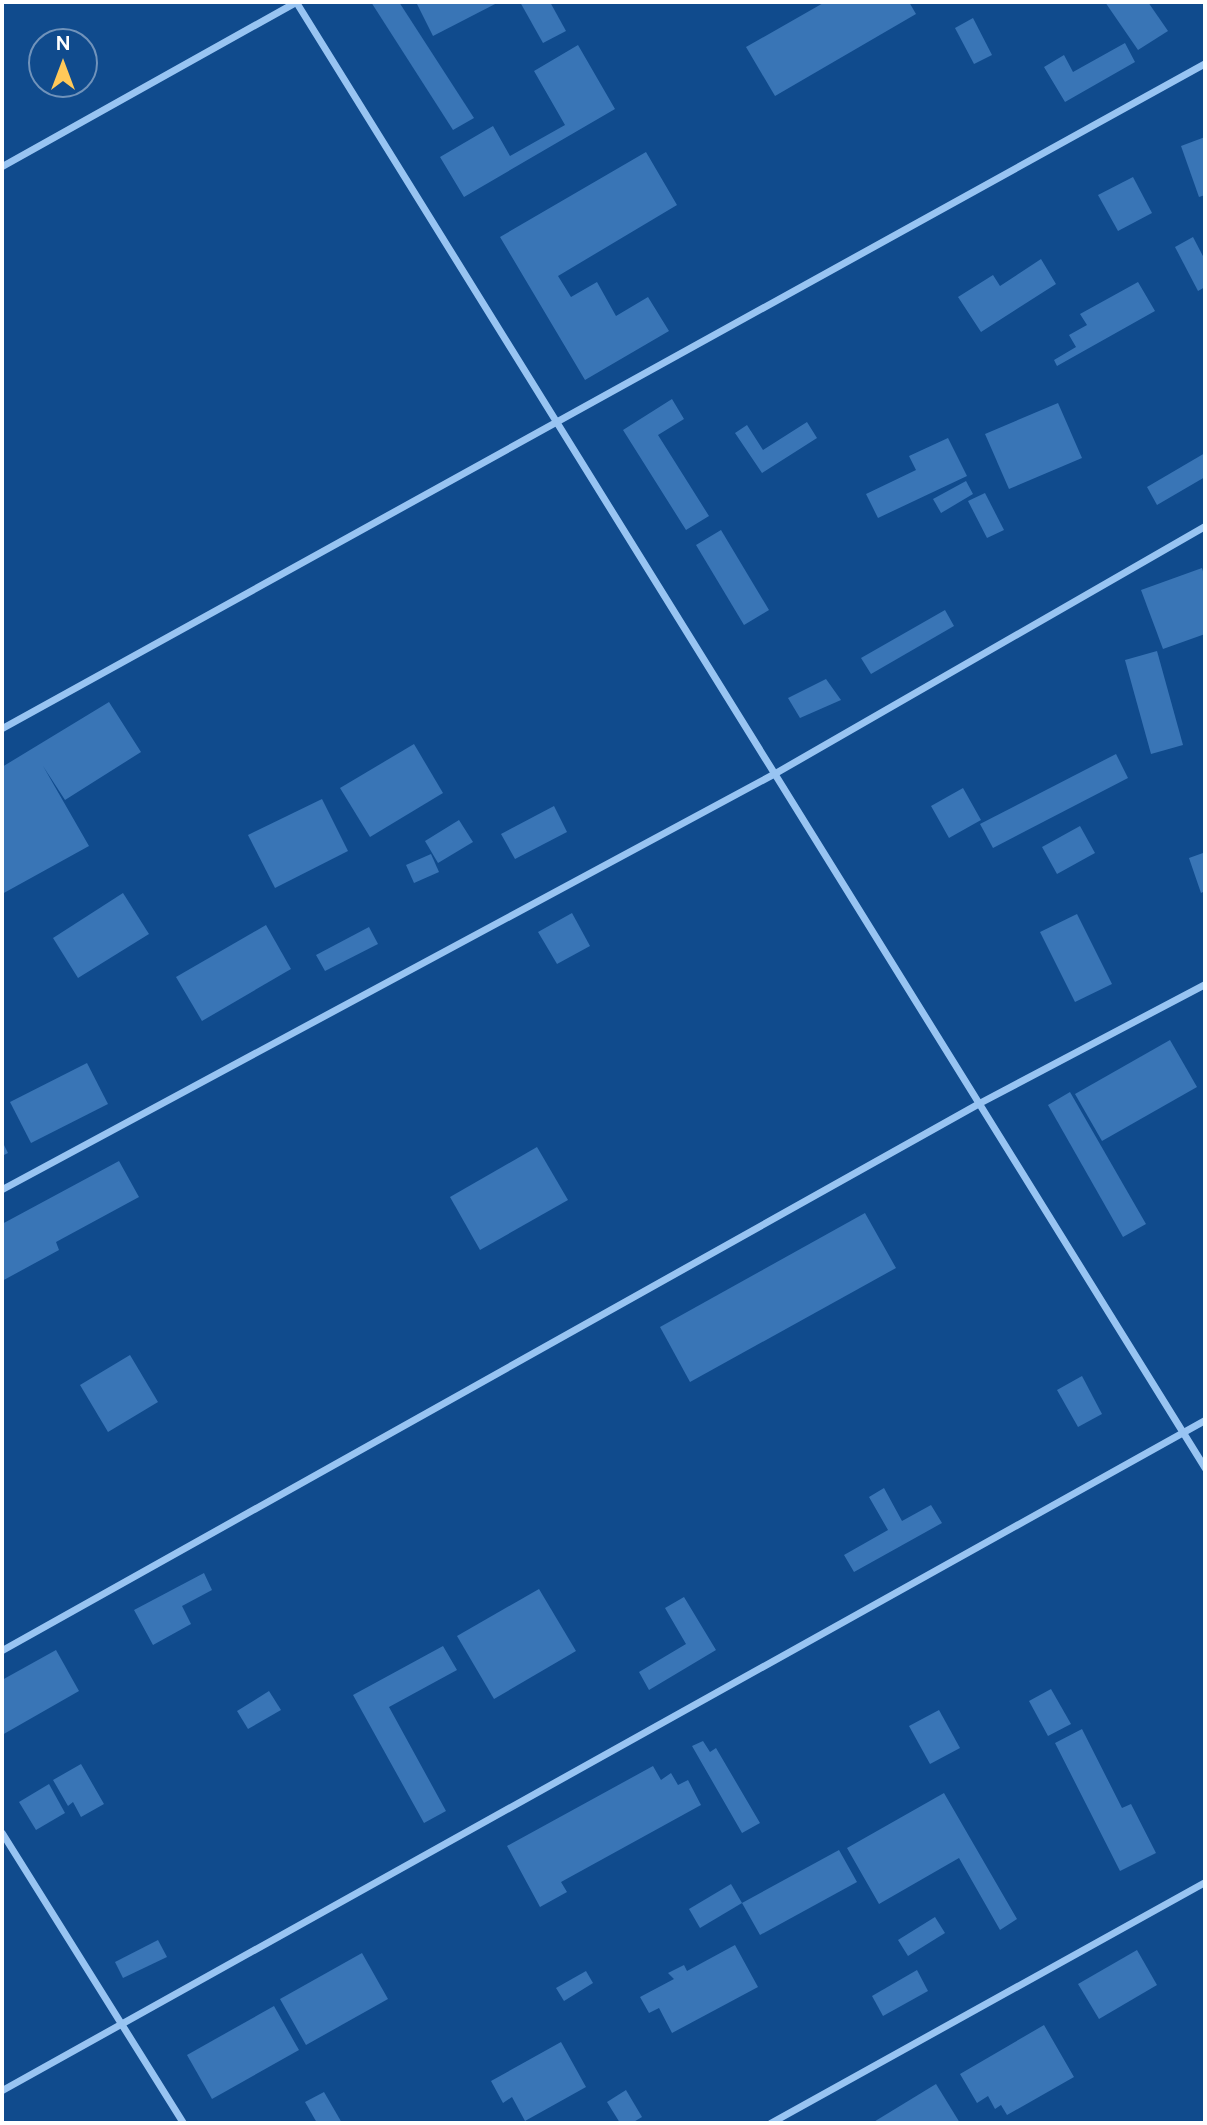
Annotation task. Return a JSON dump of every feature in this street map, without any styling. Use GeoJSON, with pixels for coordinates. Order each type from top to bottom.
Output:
{"type":"FeatureCollection","features":[{"type":"Feature","properties":{"kind":"street"},"geometry":{"type":"LineString","coordinates":[[2,166],[296,2],[1205,1468]]}},
{"type":"Feature","properties":{"kind":"street"},"geometry":{"type":"LineString","coordinates":[[2,728],[1205,63]]}},
{"type":"Feature","properties":{"kind":"street"},"geometry":{"type":"LineString","coordinates":[[2,1189],[775,772],[1205,526]]}},
{"type":"Feature","properties":{"kind":"street"},"geometry":{"type":"LineString","coordinates":[[2,1650],[979,1103],[1205,984]]}},
{"type":"Feature","properties":{"kind":"street"},"geometry":{"type":"LineString","coordinates":[[2,2090],[1205,1420]]}},
{"type":"Feature","properties":{"kind":"street"},"geometry":{"type":"LineString","coordinates":[[2,1833],[183,2123]]}},
{"type":"Feature","properties":{"kind":"street"},"geometry":{"type":"LineString","coordinates":[[770,2123],[1205,1882]]}},
{"type":"Feature","properties":{"kind":"building"},"geometry":{"type":"Polygon","coordinates":[[[371,2],[399,2],[474,118],[453,130],[371,2]]]}},
{"type":"Feature","properties":{"kind":"building"},"geometry":{"type":"Polygon","coordinates":[[[416,2],[499,2],[433,36],[416,2]]]}},
{"type":"Feature","properties":{"kind":"building"},"geometry":{"type":"Polygon","coordinates":[[[520,2],[550,2],[566,31],[543,43],[520,2]]]}},
{"type":"Feature","properties":{"kind":"building"},"geometry":{"type":"Polygon","coordinates":[[[825,2],[909,2],[916,14],[775,96],[746,47],[825,2]]]}},
{"type":"Feature","properties":{"kind":"building"},"geometry":{"type":"Polygon","coordinates":[[[1105,2],[1148,2],[1168,31],[1138,50],[1105,2]]]}},
{"type":"Feature","properties":{"kind":"building"},"geometry":{"type":"Polygon","coordinates":[[[973,18],[992,55],[974,64],[955,28],[973,18]]]}},
{"type":"Feature","properties":{"kind":"building"},"geometry":{"type":"Polygon","coordinates":[[[1125,43],[1135,62],[1065,102],[1044,67],[1064,55],[1073,72],[1125,43]]]}},
{"type":"Feature","properties":{"kind":"building"},"geometry":{"type":"Polygon","coordinates":[[[578,45],[615,109],[464,197],[440,157],[493,126],[510,156],[565,125],[534,71],[578,45]]]}},
{"type":"Feature","properties":{"kind":"building"},"geometry":{"type":"Polygon","coordinates":[[[1205,137],[1205,195],[1199,197],[1181,146],[1205,137]]]}},
{"type":"Feature","properties":{"kind":"building"},"geometry":{"type":"Polygon","coordinates":[[[646,152],[677,205],[558,276],[571,297],[597,282],[616,316],[648,297],[669,331],[585,380],[500,237],[646,152]]]}},
{"type":"Feature","properties":{"kind":"building"},"geometry":{"type":"Polygon","coordinates":[[[1133,177],[1152,213],[1118,231],[1098,195],[1133,177]]]}},
{"type":"Feature","properties":{"kind":"building"},"geometry":{"type":"Polygon","coordinates":[[[1193,237],[1205,260],[1205,287],[1198,291],[1175,247],[1193,237]]]}},
{"type":"Feature","properties":{"kind":"building"},"geometry":{"type":"Polygon","coordinates":[[[1041,259],[1056,284],[981,332],[958,297],[993,275],[1000,286],[1041,259]]]}},
{"type":"Feature","properties":{"kind":"building"},"geometry":{"type":"Polygon","coordinates":[[[1138,282],[1155,311],[1057,366],[1054,360],[1076,347],[1069,335],[1087,325],[1080,314],[1138,282]]]}},
{"type":"Feature","properties":{"kind":"building"},"geometry":{"type":"Polygon","coordinates":[[[672,399],[684,419],[658,435],[709,516],[686,530],[623,430],[672,399]]]}},
{"type":"Feature","properties":{"kind":"building"},"geometry":{"type":"Polygon","coordinates":[[[1058,403],[1082,458],[1009,489],[985,434],[1058,403]]]}},
{"type":"Feature","properties":{"kind":"building"},"geometry":{"type":"Polygon","coordinates":[[[807,422],[817,438],[762,473],[735,433],[747,425],[763,450],[807,422]]]}},
{"type":"Feature","properties":{"kind":"building"},"geometry":{"type":"Polygon","coordinates":[[[948,438],[967,476],[878,518],[866,494],[916,470],[909,456],[948,438]]]}},
{"type":"Feature","properties":{"kind":"building"},"geometry":{"type":"Polygon","coordinates":[[[1205,453],[1205,477],[1157,505],[1147,487],[1205,453]]]}},
{"type":"Feature","properties":{"kind":"building"},"geometry":{"type":"Polygon","coordinates":[[[966,481],[973,494],[941,513],[933,499],[966,481]]]}},
{"type":"Feature","properties":{"kind":"building"},"geometry":{"type":"Polygon","coordinates":[[[985,493],[1004,530],[987,538],[968,501],[985,493]]]}},
{"type":"Feature","properties":{"kind":"building"},"geometry":{"type":"Polygon","coordinates":[[[721,530],[769,610],[744,625],[696,545],[721,530]]]}},
{"type":"Feature","properties":{"kind":"building"},"geometry":{"type":"Polygon","coordinates":[[[1202,568],[1205,578],[1205,634],[1163,649],[1141,590],[1202,568]]]}},
{"type":"Feature","properties":{"kind":"building"},"geometry":{"type":"Polygon","coordinates":[[[945,610],[954,626],[871,674],[861,658],[945,610]]]}},
{"type":"Feature","properties":{"kind":"building"},"geometry":{"type":"Polygon","coordinates":[[[1157,651],[1183,745],[1151,754],[1125,660],[1157,651]]]}},
{"type":"Feature","properties":{"kind":"building"},"geometry":{"type":"Polygon","coordinates":[[[826,679],[841,700],[800,718],[788,698],[826,679]]]}},
{"type":"Feature","properties":{"kind":"building"},"geometry":{"type":"Polygon","coordinates":[[[109,702],[141,752],[65,800],[43,766],[89,846],[2,894],[2,767],[109,702]]]}},
{"type":"Feature","properties":{"kind":"building"},"geometry":{"type":"Polygon","coordinates":[[[414,744],[443,793],[370,837],[340,788],[414,744]]]}},
{"type":"Feature","properties":{"kind":"building"},"geometry":{"type":"Polygon","coordinates":[[[1116,754],[1128,778],[993,848],[980,824],[1116,754]]]}},
{"type":"Feature","properties":{"kind":"building"},"geometry":{"type":"Polygon","coordinates":[[[963,788],[981,820],[949,838],[931,806],[963,788]]]}},
{"type":"Feature","properties":{"kind":"building"},"geometry":{"type":"Polygon","coordinates":[[[322,799],[348,851],[275,888],[248,835],[322,799]]]}},
{"type":"Feature","properties":{"kind":"building"},"geometry":{"type":"Polygon","coordinates":[[[554,806],[567,832],[515,859],[501,834],[554,806]]]}},
{"type":"Feature","properties":{"kind":"building"},"geometry":{"type":"Polygon","coordinates":[[[459,820],[473,842],[438,863],[425,841],[459,820]]]}},
{"type":"Feature","properties":{"kind":"building"},"geometry":{"type":"Polygon","coordinates":[[[1080,826],[1095,853],[1057,874],[1042,847],[1080,826]]]}},
{"type":"Feature","properties":{"kind":"building"},"geometry":{"type":"Polygon","coordinates":[[[1203,853],[1205,891],[1201,893],[1189,858],[1203,853]]]}},
{"type":"Feature","properties":{"kind":"building"},"geometry":{"type":"Polygon","coordinates":[[[431,854],[439,872],[414,883],[406,865],[431,854]]]}},
{"type":"Feature","properties":{"kind":"building"},"geometry":{"type":"Polygon","coordinates":[[[123,893],[149,934],[78,978],[53,938],[123,893]]]}},
{"type":"Feature","properties":{"kind":"building"},"geometry":{"type":"Polygon","coordinates":[[[572,913],[590,946],[557,964],[538,932],[572,913]]]}},
{"type":"Feature","properties":{"kind":"building"},"geometry":{"type":"Polygon","coordinates":[[[1077,914],[1112,984],[1075,1002],[1040,932],[1077,914]]]}},
{"type":"Feature","properties":{"kind":"building"},"geometry":{"type":"Polygon","coordinates":[[[266,925],[291,969],[202,1021],[176,977],[266,925]]]}},
{"type":"Feature","properties":{"kind":"building"},"geometry":{"type":"Polygon","coordinates":[[[369,927],[378,944],[325,971],[316,955],[369,927]]]}},
{"type":"Feature","properties":{"kind":"building"},"geometry":{"type":"Polygon","coordinates":[[[1170,1040],[1197,1087],[1102,1141],[1075,1094],[1170,1040]]]}},
{"type":"Feature","properties":{"kind":"building"},"geometry":{"type":"Polygon","coordinates":[[[87,1063],[108,1104],[31,1143],[10,1102],[87,1063]]]}},
{"type":"Feature","properties":{"kind":"building"},"geometry":{"type":"Polygon","coordinates":[[[1070,1092],[1146,1224],[1123,1237],[1048,1105],[1070,1092]]]}},
{"type":"Feature","properties":{"kind":"building"},"geometry":{"type":"Polygon","coordinates":[[[2,1141],[8,1153],[2,1156],[2,1141]]]}},
{"type":"Feature","properties":{"kind":"building"},"geometry":{"type":"Polygon","coordinates":[[[537,1147],[568,1200],[480,1250],[450,1197],[537,1147]]]}},
{"type":"Feature","properties":{"kind":"building"},"geometry":{"type":"Polygon","coordinates":[[[119,1161],[139,1197],[56,1242],[59,1250],[2,1281],[2,1224],[119,1161]]]}},
{"type":"Feature","properties":{"kind":"building"},"geometry":{"type":"Polygon","coordinates":[[[865,1213],[896,1268],[690,1382],[660,1327],[865,1213]]]}},
{"type":"Feature","properties":{"kind":"building"},"geometry":{"type":"Polygon","coordinates":[[[130,1355],[158,1402],[108,1432],[80,1385],[130,1355]]]}},
{"type":"Feature","properties":{"kind":"building"},"geometry":{"type":"Polygon","coordinates":[[[1082,1376],[1102,1414],[1078,1427],[1057,1390],[1082,1376]]]}},
{"type":"Feature","properties":{"kind":"building"},"geometry":{"type":"Polygon","coordinates":[[[884,1488],[902,1521],[931,1505],[942,1523],[854,1572],[844,1555],[888,1530],[869,1497],[884,1488]]]}},
{"type":"Feature","properties":{"kind":"building"},"geometry":{"type":"Polygon","coordinates":[[[204,1573],[212,1590],[182,1606],[191,1624],[153,1645],[134,1610],[204,1573]]]}},
{"type":"Feature","properties":{"kind":"building"},"geometry":{"type":"Polygon","coordinates":[[[539,1589],[576,1651],[494,1699],[457,1636],[539,1589]]]}},
{"type":"Feature","properties":{"kind":"building"},"geometry":{"type":"Polygon","coordinates":[[[684,1597],[716,1650],[649,1690],[639,1672],[686,1644],[665,1608],[684,1597]]]}},
{"type":"Feature","properties":{"kind":"building"},"geometry":{"type":"Polygon","coordinates":[[[443,1646],[457,1670],[389,1707],[446,1811],[424,1823],[353,1695],[443,1646]]]}},
{"type":"Feature","properties":{"kind":"building"},"geometry":{"type":"Polygon","coordinates":[[[56,1650],[79,1691],[2,1735],[2,1680],[56,1650]]]}},
{"type":"Feature","properties":{"kind":"building"},"geometry":{"type":"Polygon","coordinates":[[[1051,1689],[1071,1724],[1048,1736],[1029,1701],[1051,1689]]]}},
{"type":"Feature","properties":{"kind":"building"},"geometry":{"type":"Polygon","coordinates":[[[269,1691],[281,1710],[248,1729],[237,1711],[269,1691]]]}},
{"type":"Feature","properties":{"kind":"building"},"geometry":{"type":"Polygon","coordinates":[[[939,1710],[960,1748],[930,1764],[909,1726],[939,1710]]]}},
{"type":"Feature","properties":{"kind":"building"},"geometry":{"type":"Polygon","coordinates":[[[1082,1729],[1122,1808],[1131,1804],[1156,1853],[1120,1871],[1055,1743],[1082,1729]]]}},
{"type":"Feature","properties":{"kind":"building"},"geometry":{"type":"Polygon","coordinates":[[[703,1741],[710,1752],[716,1748],[760,1823],[742,1833],[692,1746],[703,1741]]]}},
{"type":"Feature","properties":{"kind":"building"},"geometry":{"type":"Polygon","coordinates":[[[81,1764],[104,1804],[81,1817],[73,1802],[68,1806],[53,1780],[81,1764]]]}},
{"type":"Feature","properties":{"kind":"building"},"geometry":{"type":"Polygon","coordinates":[[[653,1766],[661,1780],[671,1773],[678,1785],[688,1780],[701,1805],[561,1882],[567,1892],[540,1907],[507,1846],[653,1766]]]}},
{"type":"Feature","properties":{"kind":"building"},"geometry":{"type":"Polygon","coordinates":[[[49,1784],[65,1813],[36,1830],[19,1802],[49,1784]]]}},
{"type":"Feature","properties":{"kind":"building"},"geometry":{"type":"Polygon","coordinates":[[[944,1793],[1017,1919],[1000,1930],[959,1858],[879,1904],[847,1848],[944,1793]]]}},
{"type":"Feature","properties":{"kind":"building"},"geometry":{"type":"Polygon","coordinates":[[[839,1850],[857,1882],[760,1935],[742,1903],[839,1850]]]}},
{"type":"Feature","properties":{"kind":"building"},"geometry":{"type":"Polygon","coordinates":[[[731,1884],[742,1903],[700,1928],[689,1909],[731,1884]]]}},
{"type":"Feature","properties":{"kind":"building"},"geometry":{"type":"Polygon","coordinates":[[[935,1917],[945,1933],[908,1956],[898,1940],[935,1917]]]}},
{"type":"Feature","properties":{"kind":"building"},"geometry":{"type":"Polygon","coordinates":[[[158,1940],[167,1957],[123,1978],[115,1962],[158,1940]]]}},
{"type":"Feature","properties":{"kind":"building"},"geometry":{"type":"Polygon","coordinates":[[[735,1945],[758,1987],[672,2033],[659,2008],[649,2013],[640,1997],[674,1979],[668,1973],[684,1965],[687,1971],[735,1945]]]}},
{"type":"Feature","properties":{"kind":"building"},"geometry":{"type":"Polygon","coordinates":[[[1137,1950],[1157,1985],[1099,2019],[1078,1984],[1137,1950]]]}},
{"type":"Feature","properties":{"kind":"building"},"geometry":{"type":"Polygon","coordinates":[[[362,1953],[388,1999],[306,2045],[280,1999],[362,1953]]]}},
{"type":"Feature","properties":{"kind":"building"},"geometry":{"type":"Polygon","coordinates":[[[917,1970],[928,1991],[883,2016],[872,1996],[917,1970]]]}},
{"type":"Feature","properties":{"kind":"building"},"geometry":{"type":"Polygon","coordinates":[[[586,1971],[593,1983],[564,2001],[556,1988],[586,1971]]]}},
{"type":"Feature","properties":{"kind":"building"},"geometry":{"type":"Polygon","coordinates":[[[274,2006],[299,2050],[212,2099],[187,2055],[274,2006]]]}},
{"type":"Feature","properties":{"kind":"building"},"geometry":{"type":"Polygon","coordinates":[[[1044,2025],[1074,2077],[1007,2115],[1001,2105],[995,2109],[988,2096],[977,2103],[960,2074],[1044,2025]]]}},
{"type":"Feature","properties":{"kind":"building"},"geometry":{"type":"Polygon","coordinates":[[[561,2042],[586,2087],[525,2121],[512,2097],[503,2103],[491,2081],[561,2042]]]}},
{"type":"Feature","properties":{"kind":"building"},"geometry":{"type":"Polygon","coordinates":[[[936,2084],[960,2123],[872,2123],[936,2084]]]}},
{"type":"Feature","properties":{"kind":"building"},"geometry":{"type":"Polygon","coordinates":[[[626,2090],[642,2117],[632,2123],[620,2123],[607,2102],[626,2090]]]}},
{"type":"Feature","properties":{"kind":"building"},"geometry":{"type":"Polygon","coordinates":[[[324,2092],[342,2123],[317,2123],[305,2102],[324,2092]]]}}]}
